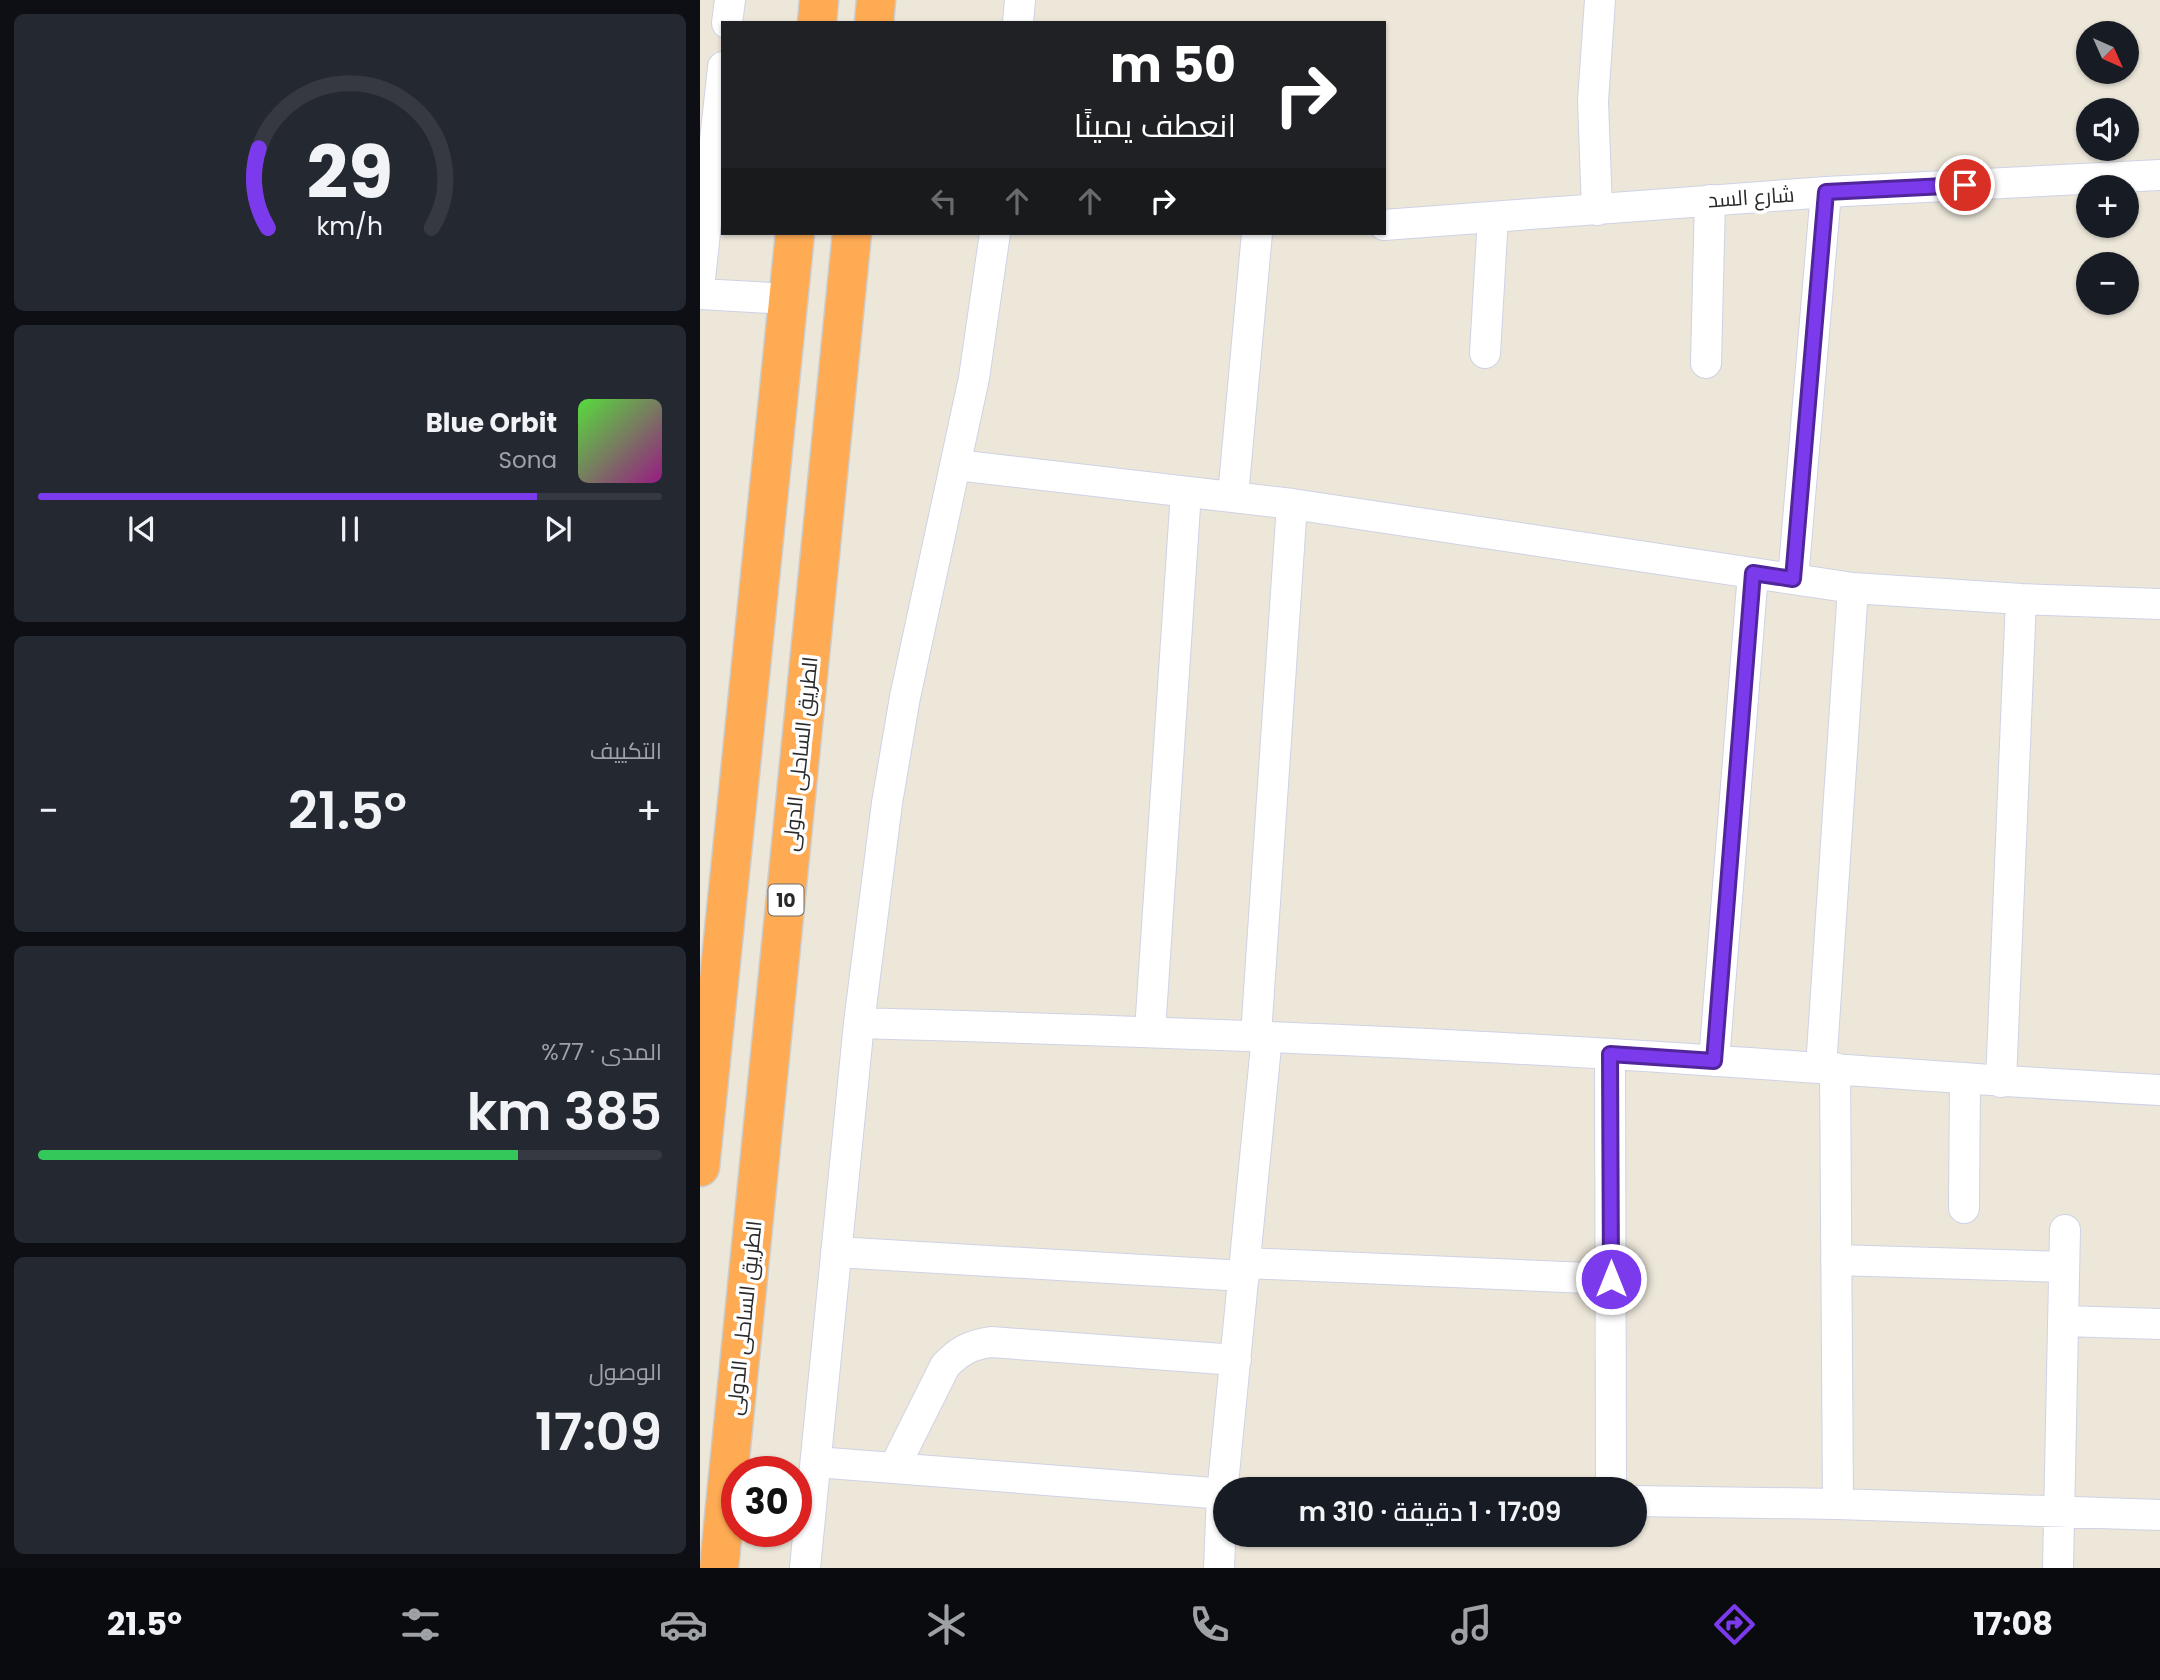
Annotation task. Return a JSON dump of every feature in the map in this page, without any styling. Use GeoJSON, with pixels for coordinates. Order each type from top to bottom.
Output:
{"type":"FeatureCollection","features":[{"type":"Feature","properties":{"kind":"highway"},"geometry":{"type":"LineString","coordinates":[[817,21],[819,0]]}},
{"type":"Feature","properties":{"kind":"highway"},"geometry":{"type":"LineString","coordinates":[[874,21],[876,0]]}},
{"type":"Feature","properties":{"kind":"highway"},"geometry":{"type":"LineString","coordinates":[[700,1167],[795,235]]}},
{"type":"Feature","properties":{"kind":"highway","name":"الطريق الساحلى الدولى"},"geometry":{"type":"LineString","coordinates":[[719,1568],[852,235]]}},
{"type":"Feature","properties":{"kind":"street"},"geometry":{"type":"LineString","coordinates":[[727,21],[730,0]]}},
{"type":"Feature","properties":{"kind":"street"},"geometry":{"type":"LineString","coordinates":[[1018,21],[1020,0]]}},
{"type":"Feature","properties":{"kind":"street"},"geometry":{"type":"LineString","coordinates":[[1597,210],[1593,101],[1600,0]]}},
{"type":"Feature","properties":{"kind":"street"},"geometry":{"type":"LineString","coordinates":[[700,279],[721,85]]}},
{"type":"Feature","properties":{"kind":"street","name":"شارع السد"},"geometry":{"type":"LineString","coordinates":[[1386,225],[1826,192],[2160,175]]}},
{"type":"Feature","properties":{"kind":"street"},"geometry":{"type":"LineString","coordinates":[[1793,579],[1826,192]]}},
{"type":"Feature","properties":{"kind":"street"},"geometry":{"type":"LineString","coordinates":[[1706,363],[1710,200]]}},
{"type":"Feature","properties":{"kind":"street"},"geometry":{"type":"LineString","coordinates":[[1485,353],[1493,217]]}},
{"type":"Feature","properties":{"kind":"street"},"geometry":{"type":"LineString","coordinates":[[804,1568],[859,1023],[887,803],[898,737],[974,378],[995,235]]}},
{"type":"Feature","properties":{"kind":"street"},"geometry":{"type":"LineString","coordinates":[[1233,496],[1256,235]]}},
{"type":"Feature","properties":{"kind":"street"},"geometry":{"type":"LineString","coordinates":[[700,294],[788,299]]}},
{"type":"Feature","properties":{"kind":"street"},"geometry":{"type":"LineString","coordinates":[[956,465],[1292,504],[1853,589],[2160,604]]}},
{"type":"Feature","properties":{"kind":"street"},"geometry":{"type":"LineString","coordinates":[[1150,1031],[1186,492]]}},
{"type":"Feature","properties":{"kind":"street"},"geometry":{"type":"LineString","coordinates":[[1226,1477],[1245,1270],[1262,1035],[1292,504]]}},
{"type":"Feature","properties":{"kind":"street"},"geometry":{"type":"LineString","coordinates":[[1714,1061],[1753,573]]}},
{"type":"Feature","properties":{"kind":"street"},"geometry":{"type":"LineString","coordinates":[[1838,1504],[1836,1260],[1828,1068],[1853,589]]}},
{"type":"Feature","properties":{"kind":"street"},"geometry":{"type":"LineString","coordinates":[[2001,1082],[2021,599]]}},
{"type":"Feature","properties":{"kind":"street"},"geometry":{"type":"LineString","coordinates":[[859,1023],[1262,1035],[1610,1054],[2001,1082],[2160,1090]]}},
{"type":"Feature","properties":{"kind":"street"},"geometry":{"type":"LineString","coordinates":[[1610,1054],[1611,1477]]}},
{"type":"Feature","properties":{"kind":"street"},"geometry":{"type":"LineString","coordinates":[[1964,1208],[1965,1079]]}},
{"type":"Feature","properties":{"kind":"street"},"geometry":{"type":"LineString","coordinates":[[2058,1568],[2065,1230]]}},
{"type":"Feature","properties":{"kind":"street"},"geometry":{"type":"LineString","coordinates":[[836,1252],[1245,1270],[1611,1279]]}},
{"type":"Feature","properties":{"kind":"street"},"geometry":{"type":"LineString","coordinates":[[1836,1260],[2064,1268]]}},
{"type":"Feature","properties":{"kind":"street"},"geometry":{"type":"LineString","coordinates":[[2063,1321],[2160,1324]]}},
{"type":"Feature","properties":{"kind":"street"},"geometry":{"type":"LineString","coordinates":[[894,1468],[945,1366],[957,1353],[973,1345],[990,1342],[1236,1360]]}},
{"type":"Feature","properties":{"kind":"street"},"geometry":{"type":"LineString","coordinates":[[816,1462],[1213,1493]]}},
{"type":"Feature","properties":{"kind":"street"},"geometry":{"type":"LineString","coordinates":[[1647,1501],[1838,1504],[2160,1515]]}},
{"type":"Feature","properties":{"kind":"street"},"geometry":{"type":"LineString","coordinates":[[1219,1568],[1220,1547]]}},
{"type":"Feature","properties":{"kind":"route"},"geometry":{"type":"LineString","coordinates":[[1611,1279],[1610,1054],[1714,1061],[1753,573],[1793,579],[1826,192],[1965,185]]}}]}
